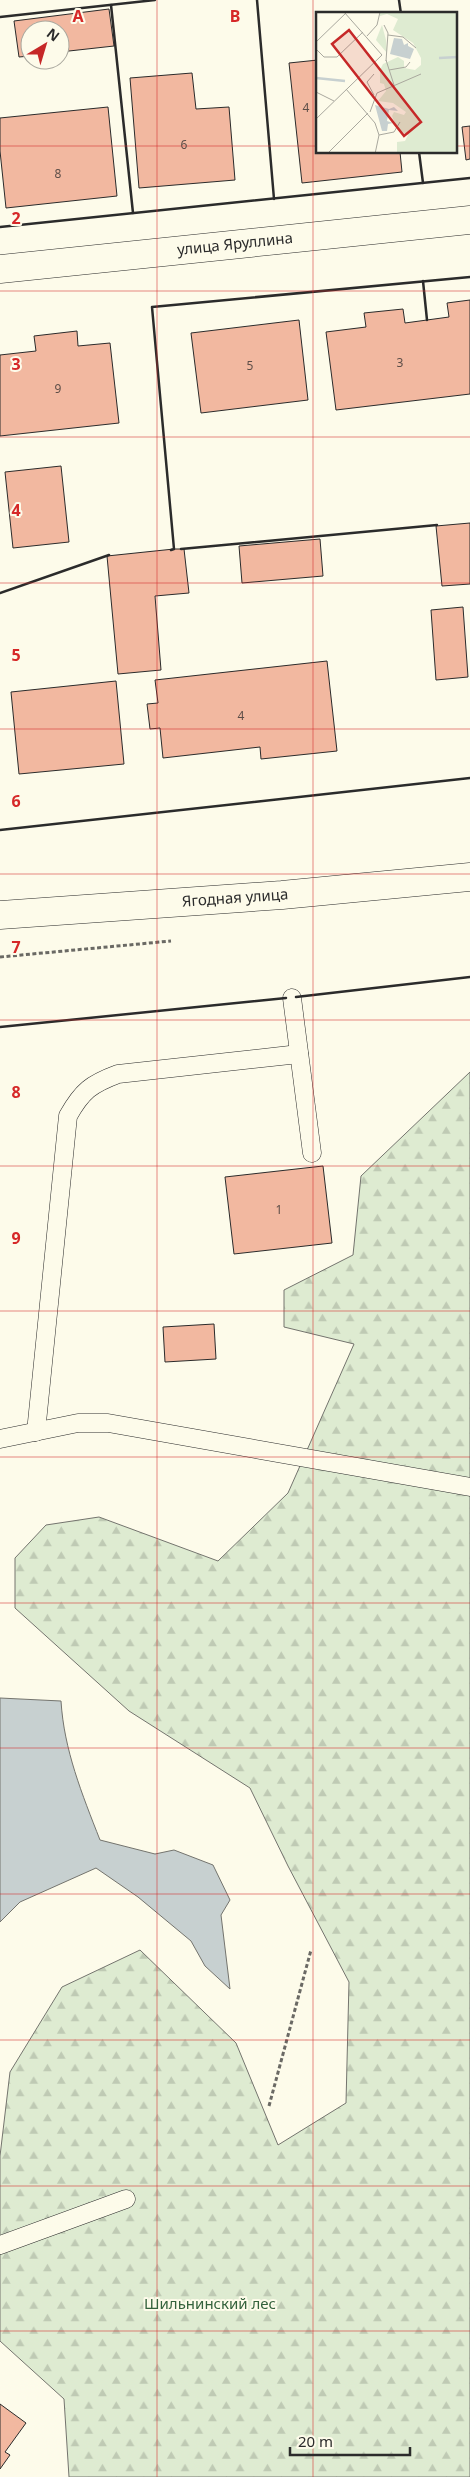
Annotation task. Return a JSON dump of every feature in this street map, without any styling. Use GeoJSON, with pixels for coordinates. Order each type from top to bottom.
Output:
{"type":"FeatureCollection","features":[{"type":"Feature","properties":{"kind":"street","name":"улица Яруллина"},"geometry":{"type":"LineString","coordinates":[[0,268],[470,220]]}},
{"type":"Feature","properties":{"kind":"street","name":"Ягодная улица"},"geometry":{"type":"LineString","coordinates":[[0,915],[282,895],[470,877]]}},
{"type":"Feature","properties":{"kind":"lane"},"geometry":{"type":"LineString","coordinates":[[292,998],[312,1153]]}},
{"type":"Feature","properties":{"kind":"lane"},"geometry":{"type":"LineString","coordinates":[[36,1432],[68,1116],[78,1097],[96,1082],[118,1074],[299,1054]]}},
{"type":"Feature","properties":{"kind":"lane"},"geometry":{"type":"LineString","coordinates":[[0,1439],[78,1423],[108,1423],[470,1488]]}},
{"type":"Feature","properties":{"kind":"lane"},"geometry":{"type":"LineString","coordinates":[[0,2245],[126,2199]]}},
{"type":"Feature","properties":{"kind":"path"},"geometry":{"type":"LineString","coordinates":[[269,2106],[311,1950]]}},
{"type":"Feature","properties":{"kind":"green space","name":"Шильнинский лес"},"geometry":{"type":"Polygon","coordinates":[[[470,1072],[470,2477],[69,2477],[64,2399],[0,2341],[0,2156],[10,2072],[62,1987],[140,1950],[236,2043],[278,2145],[346,2103],[349,1982],[288,1866],[250,1788],[129,1711],[15,1608],[15,1558],[46,1525],[99,1517],[218,1561],[288,1493],[354,1344],[284,1327],[284,1290],[353,1255],[361,1176],[470,1072]]]}},
{"type":"Feature","properties":{"kind":"shaded area"},"geometry":{"type":"Polygon","coordinates":[[[0,1698],[61,1701],[70,1754],[100,1840],[155,1854],[174,1850],[213,1865],[230,1900],[221,1915],[230,1989],[205,1966],[191,1941],[138,1897],[96,1868],[20,1902],[0,1922],[0,1698]]]}},
{"type":"Feature","properties":{"kind":"building"},"geometry":{"type":"Polygon","coordinates":[[[109,9],[114,46],[70,51],[70,20],[22,20],[109,9]]]}},
{"type":"Feature","properties":{"kind":"building"},"geometry":{"type":"Polygon","coordinates":[[[20,20],[20,57],[19,57],[14,21],[20,20]]]}},
{"type":"Feature","properties":{"kind":"building"},"geometry":{"type":"Polygon","coordinates":[[[316,60],[316,154],[400,154],[402,172],[302,183],[289,63],[316,60]]]}},
{"type":"Feature","properties":{"kind":"building"},"geometry":{"type":"Polygon","coordinates":[[[192,73],[196,109],[229,107],[235,180],[139,188],[130,78],[192,73]]]}},
{"type":"Feature","properties":{"kind":"building"},"geometry":{"type":"Polygon","coordinates":[[[108,107],[117,196],[6,208],[0,151],[0,118],[108,107]]]}},
{"type":"Feature","properties":{"kind":"building"},"geometry":{"type":"Polygon","coordinates":[[[470,126],[470,159],[466,160],[462,127],[470,126]]]}},
{"type":"Feature","properties":{"kind":"building"},"geometry":{"type":"Polygon","coordinates":[[[470,300],[470,394],[336,410],[326,332],[366,327],[364,313],[403,309],[405,323],[449,317],[447,303],[470,300]]]}},
{"type":"Feature","properties":{"kind":"building"},"geometry":{"type":"Polygon","coordinates":[[[299,320],[308,400],[201,413],[191,333],[299,320]]]}},
{"type":"Feature","properties":{"kind":"building"},"geometry":{"type":"Polygon","coordinates":[[[77,331],[78,346],[110,343],[119,423],[0,436],[0,355],[36,351],[34,336],[77,331]]]}},
{"type":"Feature","properties":{"kind":"building"},"geometry":{"type":"Polygon","coordinates":[[[61,466],[69,542],[13,548],[5,472],[61,466]]]}},
{"type":"Feature","properties":{"kind":"building"},"geometry":{"type":"Polygon","coordinates":[[[470,523],[470,584],[442,586],[436,526],[470,523]]]}},
{"type":"Feature","properties":{"kind":"building"},"geometry":{"type":"Polygon","coordinates":[[[320,539],[323,576],[242,583],[239,546],[320,539]]]}},
{"type":"Feature","properties":{"kind":"building"},"geometry":{"type":"Polygon","coordinates":[[[184,549],[189,593],[155,596],[161,670],[118,674],[107,556],[184,549]]]}},
{"type":"Feature","properties":{"kind":"building"},"geometry":{"type":"Polygon","coordinates":[[[463,607],[468,677],[436,680],[431,610],[463,607]]]}},
{"type":"Feature","properties":{"kind":"building"},"geometry":{"type":"Polygon","coordinates":[[[327,661],[337,751],[261,759],[260,747],[163,758],[160,728],[150,729],[147,704],[158,703],[155,680],[327,661]]]}},
{"type":"Feature","properties":{"kind":"building"},"geometry":{"type":"Polygon","coordinates":[[[116,681],[124,764],[19,774],[11,692],[116,681]]]}},
{"type":"Feature","properties":{"kind":"building"},"geometry":{"type":"Polygon","coordinates":[[[323,1166],[332,1243],[234,1254],[225,1177],[323,1166]]]}},
{"type":"Feature","properties":{"kind":"building"},"geometry":{"type":"Polygon","coordinates":[[[214,1324],[216,1359],[165,1362],[163,1327],[214,1324]]]}},
{"type":"Feature","properties":{"kind":"building"},"geometry":{"type":"Polygon","coordinates":[[[0,2404],[26,2423],[5,2452],[10,2455],[0,2469],[0,2404]]]}},
{"type":"Feature","properties":{"kind":"wall"},"geometry":{"type":"LineString","coordinates":[[0,17],[155,0]]}},
{"type":"Feature","properties":{"kind":"wall"},"geometry":{"type":"LineString","coordinates":[[257,0],[274,199]]}},
{"type":"Feature","properties":{"kind":"wall"},"geometry":{"type":"LineString","coordinates":[[399,0],[401,12]]}},
{"type":"Feature","properties":{"kind":"wall"},"geometry":{"type":"LineString","coordinates":[[111,5],[133,213]]}},
{"type":"Feature","properties":{"kind":"wall"},"geometry":{"type":"LineString","coordinates":[[419,154],[423,183]]}},
{"type":"Feature","properties":{"kind":"wall"},"geometry":{"type":"LineString","coordinates":[[0,227],[470,178]]}},
{"type":"Feature","properties":{"kind":"wall"},"geometry":{"type":"LineString","coordinates":[[171,550],[174,549],[152,307],[470,277]]}},
{"type":"Feature","properties":{"kind":"wall"},"geometry":{"type":"LineString","coordinates":[[423,281],[427,320]]}},
{"type":"Feature","properties":{"kind":"wall"},"geometry":{"type":"LineString","coordinates":[[181,549],[437,525]]}},
{"type":"Feature","properties":{"kind":"wall"},"geometry":{"type":"LineString","coordinates":[[0,593],[109,555]]}},
{"type":"Feature","properties":{"kind":"wall"},"geometry":{"type":"LineString","coordinates":[[0,830],[470,778]]}},
{"type":"Feature","properties":{"kind":"wall"},"geometry":{"type":"LineString","coordinates":[[296,997],[470,977]]}},
{"type":"Feature","properties":{"kind":"wall"},"geometry":{"type":"LineString","coordinates":[[0,1027],[286,998]]}}]}
